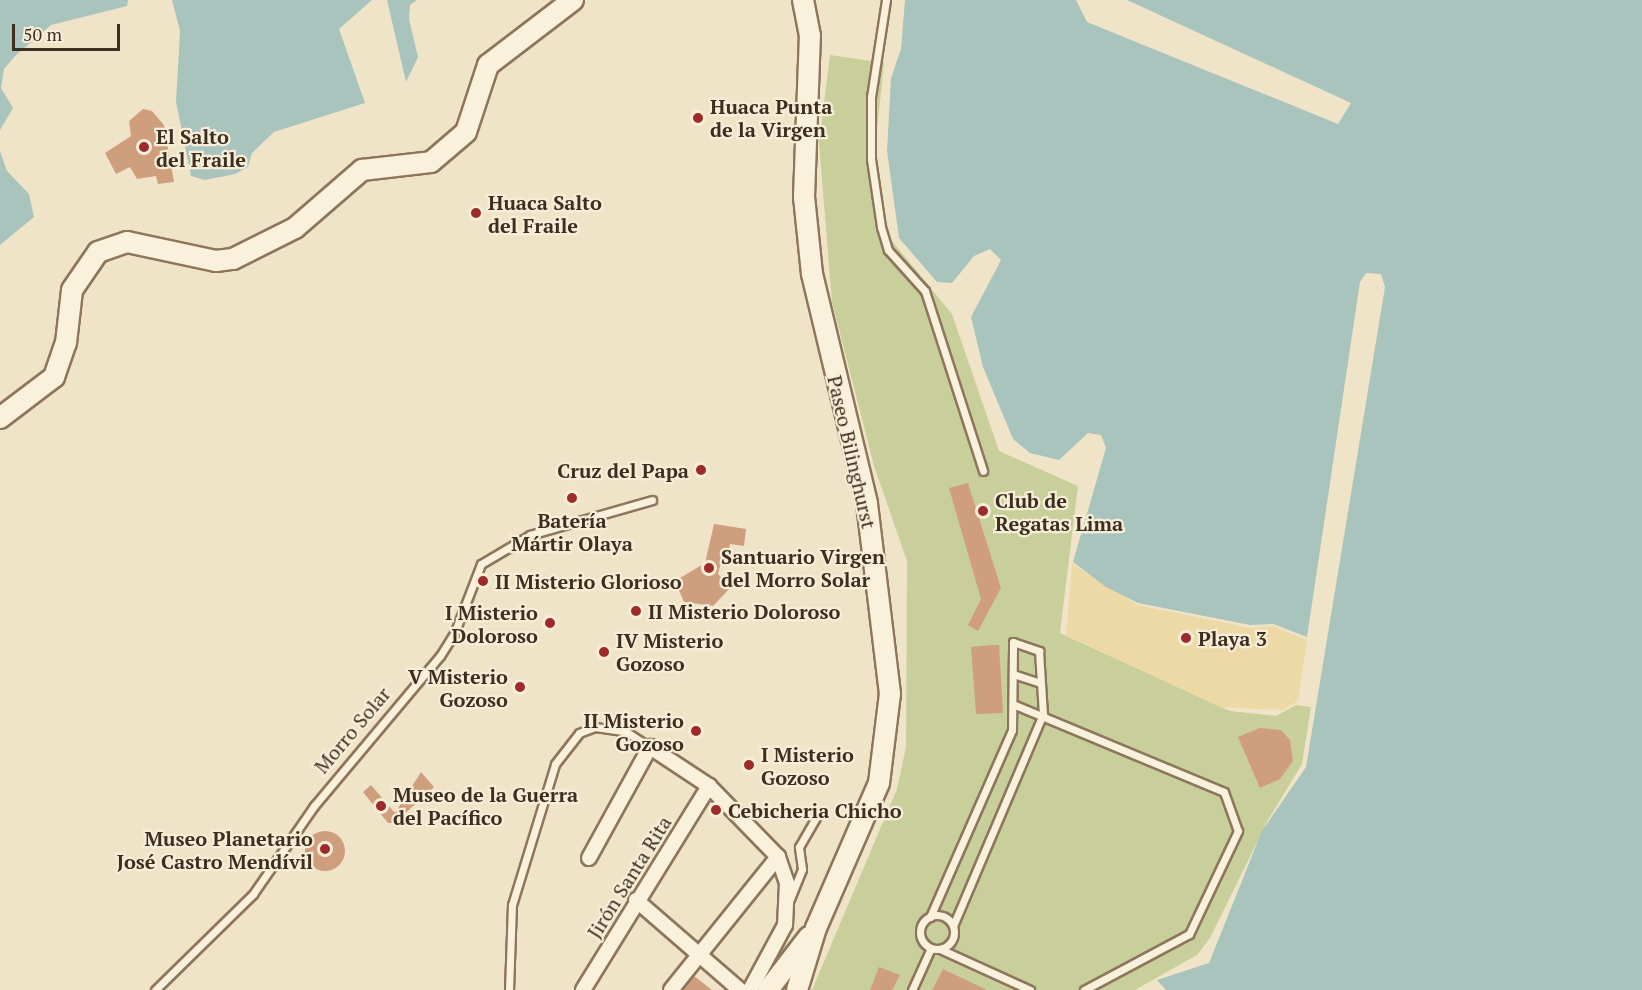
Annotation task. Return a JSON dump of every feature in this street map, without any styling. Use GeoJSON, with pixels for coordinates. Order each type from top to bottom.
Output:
{"type":"FeatureCollection","features":[{"type":"Feature","properties":{"kind":"main road"},"geometry":{"type":"LineString","coordinates":[[0,417],[54,377],[66,343],[72,290],[98,252],[128,242],[216,261],[233,259],[295,228],[362,170],[431,162],[466,132],[488,65],[573,0]]}},
{"type":"Feature","properties":{"kind":"main road","name":"Paseo Bilinghurst"},"geometry":{"type":"LineString","coordinates":[[803,0],[810,36],[804,197],[812,274],[867,503],[890,694],[879,783],[816,928]]}},
{"type":"Feature","properties":{"kind":"main road"},"geometry":{"type":"LineString","coordinates":[[768,990],[816,928]]}},
{"type":"Feature","properties":{"kind":"main road"},"geometry":{"type":"LineString","coordinates":[[797,990],[816,928]]}},
{"type":"Feature","properties":{"kind":"street"},"geometry":{"type":"LineString","coordinates":[[589,858],[650,747],[709,786],[778,857],[788,904],[778,942],[750,990]]}},
{"type":"Feature","properties":{"kind":"street","name":"Jirón Santa Rita"},"geometry":{"type":"LineString","coordinates":[[584,990],[636,900],[709,786]]}},
{"type":"Feature","properties":{"kind":"street"},"geometry":{"type":"LineString","coordinates":[[671,990],[778,857]]}},
{"type":"Feature","properties":{"kind":"street"},"geometry":{"type":"LineString","coordinates":[[636,900],[741,990]]}},
{"type":"Feature","properties":{"kind":"lane"},"geometry":{"type":"LineString","coordinates":[[886,0],[871,97],[871,159],[880,227],[888,250],[925,291],[983,471]]}},
{"type":"Feature","properties":{"kind":"lane","name":"Morro Solar"},"geometry":{"type":"LineString","coordinates":[[154,990],[253,894],[314,806],[440,656],[454,634],[481,564],[500,548],[539,531],[652,500]]}},
{"type":"Feature","properties":{"kind":"lane"},"geometry":{"type":"LineString","coordinates":[[940,949],[952,940],[953,926],[1043,714],[1039,651],[1013,642],[1015,705],[1012,730],[920,936],[931,948],[940,949],[1030,990]]}},
{"type":"Feature","properties":{"kind":"lane"},"geometry":{"type":"LineString","coordinates":[[1013,674],[1041,682]]}},
{"type":"Feature","properties":{"kind":"lane"},"geometry":{"type":"LineString","coordinates":[[1015,705],[1043,714],[1224,792],[1238,831],[1189,934],[1084,990]]}},
{"type":"Feature","properties":{"kind":"lane"},"geometry":{"type":"LineString","coordinates":[[509,990],[515,887],[555,764],[579,734],[595,727],[625,731],[650,747]]}},
{"type":"Feature","properties":{"kind":"lane"},"geometry":{"type":"LineString","coordinates":[[788,904],[802,869],[799,847],[819,813]]}},
{"type":"Feature","properties":{"kind":"lane"},"geometry":{"type":"LineString","coordinates":[[930,917],[940,915],[953,926]]}},
{"type":"Feature","properties":{"kind":"lane"},"geometry":{"type":"LineString","coordinates":[[912,990],[931,948]]}},
{"type":"Feature","properties":{"kind":"green space","name":"Club de Regatas Lima"},"geometry":{"type":"Polygon","coordinates":[[[830,55],[884,63],[875,149],[888,236],[952,314],[999,451],[1078,486],[1060,633],[1230,711],[1276,716],[1296,705],[1311,707],[1302,764],[1268,820],[1210,938],[1197,955],[1135,990],[812,990],[897,789],[906,747],[907,561],[874,466],[832,302],[819,143],[830,55]]]}},
{"type":"Feature","properties":{"kind":"sand","name":"Playa 3"},"geometry":{"type":"Polygon","coordinates":[[[1072,564],[1138,605],[1250,628],[1273,626],[1307,640],[1298,701],[1283,710],[1220,707],[1066,635],[1072,564]]]}},
{"type":"Feature","properties":{"kind":"water"},"geometry":{"type":"Polygon","coordinates":[[[0,0],[128,0],[127,6],[51,25],[15,56],[4,69],[1,88],[13,108],[0,130],[0,0]]]}},
{"type":"Feature","properties":{"kind":"water"},"geometry":{"type":"Polygon","coordinates":[[[172,0],[372,0],[339,29],[365,103],[274,132],[252,153],[248,167],[235,174],[205,180],[191,176],[176,102],[180,31],[172,0]]]}},
{"type":"Feature","properties":{"kind":"water"},"geometry":{"type":"Polygon","coordinates":[[[387,0],[417,0],[410,5],[409,19],[418,57],[406,82],[387,0]]]}},
{"type":"Feature","properties":{"kind":"water"},"geometry":{"type":"Polygon","coordinates":[[[905,0],[1076,0],[1087,22],[1338,124],[1351,103],[1127,0],[1642,0],[1642,990],[1166,990],[1157,980],[1209,963],[1262,831],[1306,767],[1385,287],[1381,274],[1366,273],[1360,282],[1307,637],[1273,624],[1250,625],[1138,603],[1106,587],[1073,562],[1106,448],[1101,435],[1088,433],[1059,460],[1030,453],[1013,439],[983,367],[971,317],[1001,260],[990,249],[974,256],[952,283],[937,282],[899,238],[887,151],[891,78],[901,49],[905,0]]]}},
{"type":"Feature","properties":{"kind":"water"},"geometry":{"type":"Polygon","coordinates":[[[0,151],[7,171],[29,194],[34,217],[0,245],[0,151]]]}},
{"type":"Feature","properties":{"kind":"building","name":"El Salto del Fraile"},"geometry":{"type":"Polygon","coordinates":[[[143,109],[152,111],[164,125],[174,182],[158,184],[156,176],[137,179],[130,167],[116,174],[105,153],[131,136],[129,121],[143,109]]]}},
{"type":"Feature","properties":{"kind":"building"},"geometry":{"type":"Polygon","coordinates":[[[968,483],[1001,588],[978,631],[968,625],[981,599],[949,488],[968,483]]]}},
{"type":"Feature","properties":{"kind":"building"},"geometry":{"type":"Polygon","coordinates":[[[714,524],[746,529],[744,546],[730,544],[728,555],[723,555],[718,574],[731,587],[713,606],[684,602],[675,581],[705,563],[714,524]]]}},
{"type":"Feature","properties":{"kind":"building"},"geometry":{"type":"Polygon","coordinates":[[[999,645],[1003,713],[976,714],[971,647],[999,645]]]}},
{"type":"Feature","properties":{"kind":"building"},"geometry":{"type":"Polygon","coordinates":[[[1260,728],[1281,730],[1290,740],[1293,761],[1280,779],[1260,788],[1238,737],[1260,728]]]}},
{"type":"Feature","properties":{"kind":"building"},"geometry":{"type":"Polygon","coordinates":[[[421,772],[434,787],[400,818],[404,823],[388,823],[363,792],[371,785],[395,813],[421,772]]]}},
{"type":"Feature","properties":{"kind":"building","name":"Museo Planetario José Castro Mendívil"},"geometry":{"type":"Polygon","coordinates":[[[325,831],[333,832],[339,837],[344,843],[344,859],[339,865],[333,870],[325,871],[317,870],[311,865],[306,859],[305,851],[306,843],[311,837],[317,832],[325,831]]]}},
{"type":"Feature","properties":{"kind":"building"},"geometry":{"type":"Polygon","coordinates":[[[879,967],[900,975],[892,990],[870,990],[879,967]]]}},
{"type":"Feature","properties":{"kind":"building"},"geometry":{"type":"Polygon","coordinates":[[[943,969],[987,990],[932,990],[943,969]]]}},
{"type":"Feature","properties":{"kind":"building"},"geometry":{"type":"Polygon","coordinates":[[[694,976],[712,990],[683,990],[694,976]]]}},
{"type":"Feature","properties":{"kind":"place","name":"Huaca Punta de la Virgen"},"geometry":{"type":"Point","coordinates":[698,118]}},
{"type":"Feature","properties":{"kind":"place","name":"El Salto del Fraile"},"geometry":{"type":"Point","coordinates":[144,147]}},
{"type":"Feature","properties":{"kind":"place","name":"Huaca Salto del Fraile"},"geometry":{"type":"Point","coordinates":[476,213]}},
{"type":"Feature","properties":{"kind":"place","name":"Cruz del Papa"},"geometry":{"type":"Point","coordinates":[701,470]}},
{"type":"Feature","properties":{"kind":"place","name":"Batería Mártir Olaya"},"geometry":{"type":"Point","coordinates":[572,498]}},
{"type":"Feature","properties":{"kind":"place","name":"Club de Regatas Lima"},"geometry":{"type":"Point","coordinates":[983,511]}},
{"type":"Feature","properties":{"kind":"place","name":"Santuario Virgen del Morro Solar"},"geometry":{"type":"Point","coordinates":[709,568]}},
{"type":"Feature","properties":{"kind":"place","name":"II Misterio Glorioso"},"geometry":{"type":"Point","coordinates":[483,581]}},
{"type":"Feature","properties":{"kind":"place","name":"II Misterio Doloroso"},"geometry":{"type":"Point","coordinates":[636,611]}},
{"type":"Feature","properties":{"kind":"place","name":"I Misterio Doloroso"},"geometry":{"type":"Point","coordinates":[550,623]}},
{"type":"Feature","properties":{"kind":"place","name":"Playa 3"},"geometry":{"type":"Point","coordinates":[1186,638]}},
{"type":"Feature","properties":{"kind":"place","name":"IV Misterio Gozoso"},"geometry":{"type":"Point","coordinates":[604,652]}},
{"type":"Feature","properties":{"kind":"place","name":"V Misterio Gozoso"},"geometry":{"type":"Point","coordinates":[520,687]}},
{"type":"Feature","properties":{"kind":"place","name":"II Misterio Gozoso"},"geometry":{"type":"Point","coordinates":[696,731]}},
{"type":"Feature","properties":{"kind":"place","name":"I Misterio Gozoso"},"geometry":{"type":"Point","coordinates":[749,765]}},
{"type":"Feature","properties":{"kind":"place","name":"Museo de la Guerra del Pacífico"},"geometry":{"type":"Point","coordinates":[381,806]}},
{"type":"Feature","properties":{"kind":"place","name":"Cebicheria Chicho"},"geometry":{"type":"Point","coordinates":[716,810]}},
{"type":"Feature","properties":{"kind":"place","name":"Museo Planetario José Castro Mendívil"},"geometry":{"type":"Point","coordinates":[325,849]}}]}
